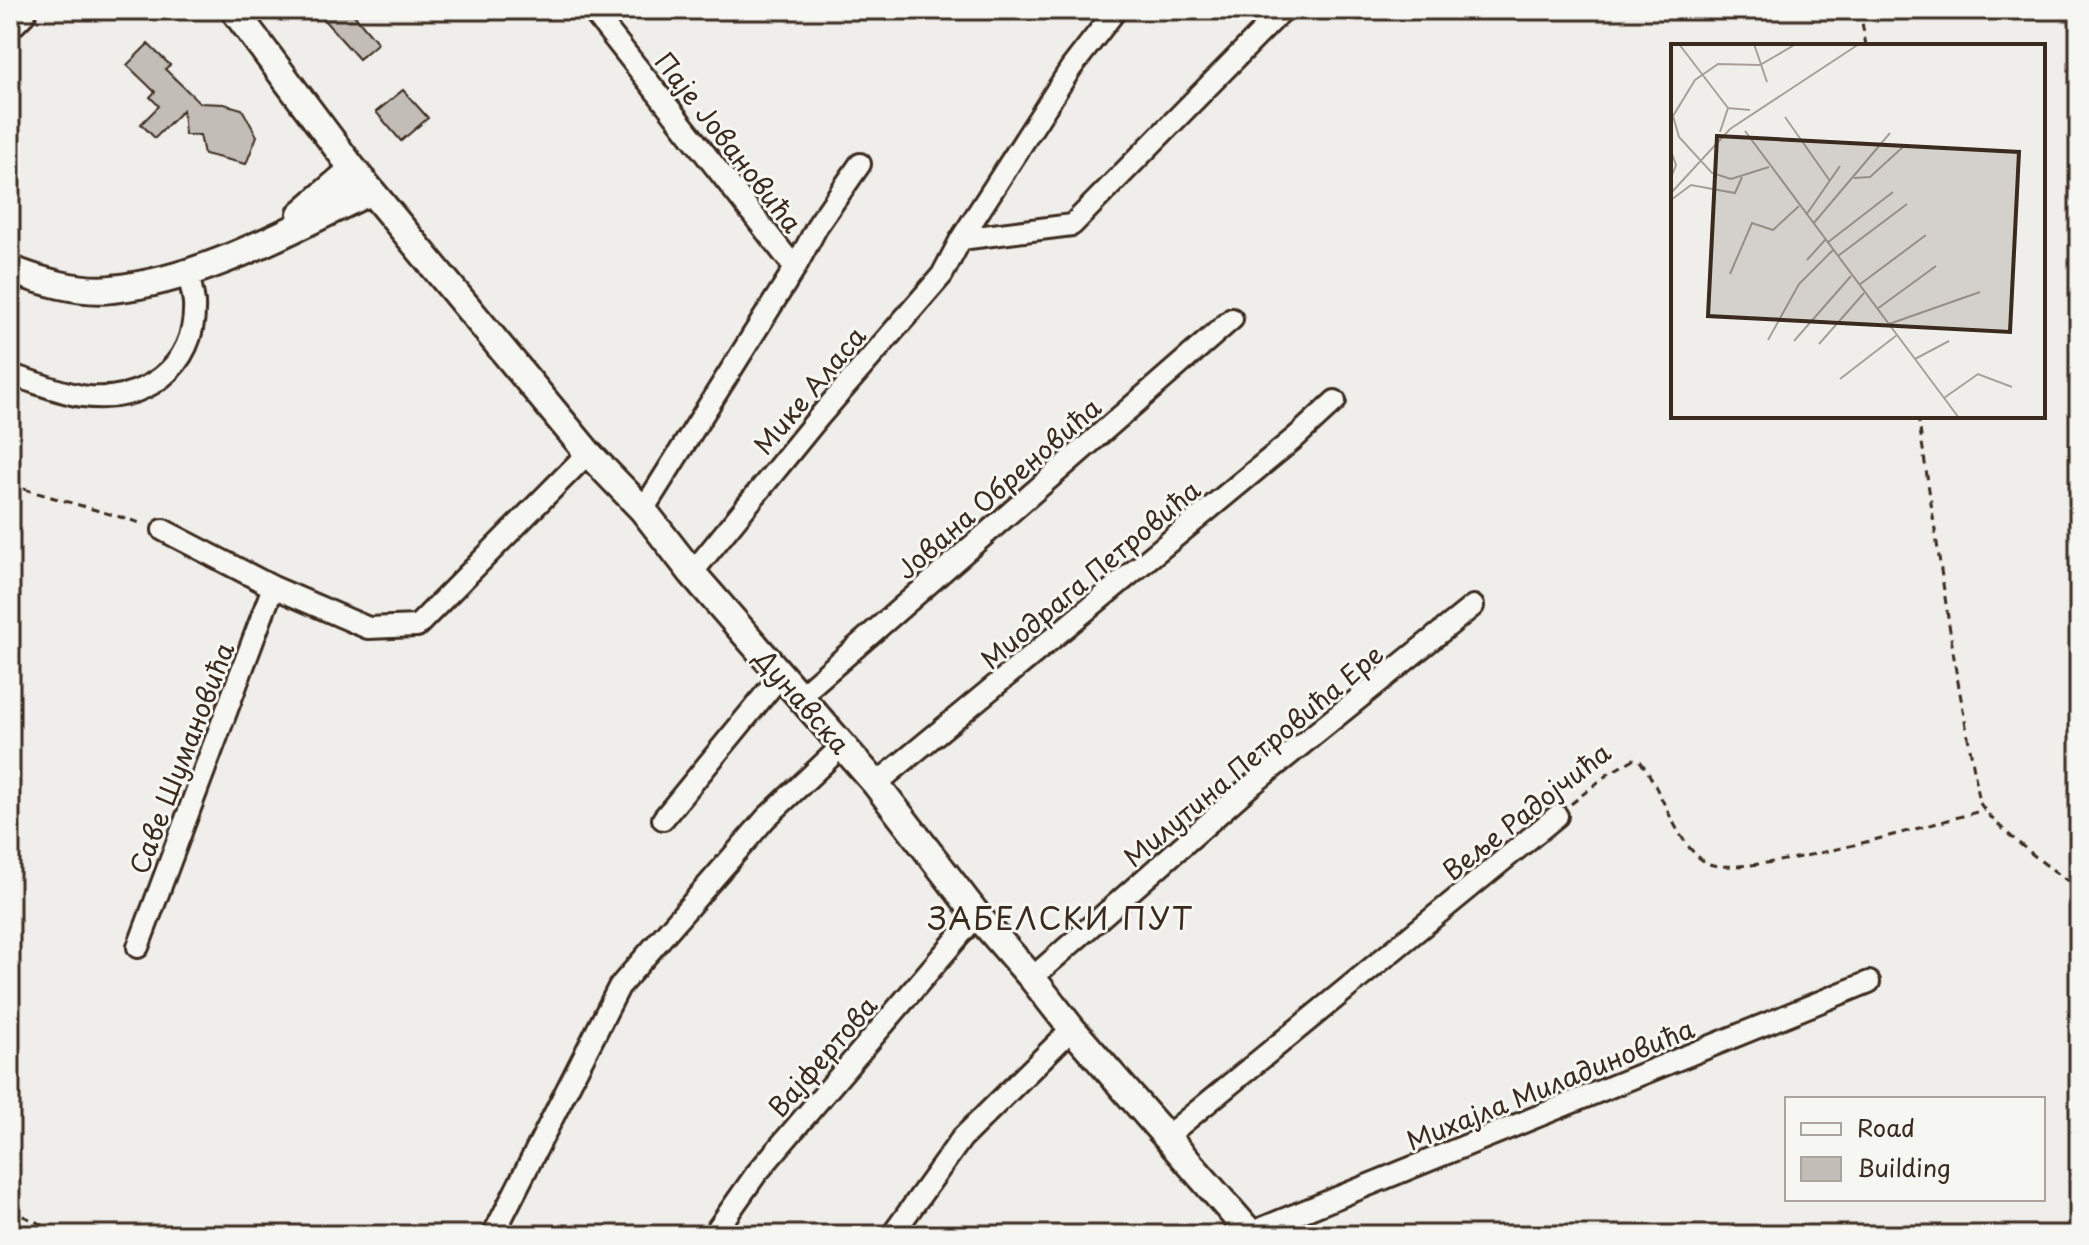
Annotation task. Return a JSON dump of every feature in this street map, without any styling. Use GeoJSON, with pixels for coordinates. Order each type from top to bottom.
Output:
{"type":"FeatureCollection","features":[{"type":"Feature","properties":{"kind":"highway"},"geometry":{"type":"LineString","coordinates":[[10,19],[19,10]]}},
{"type":"Feature","properties":{"kind":"street","name":"Дунавска"},"geometry":{"type":"LineString","coordinates":[[234,10],[353,169],[588,453],[643,510],[692,573],[876,784],[977,915],[1251,1234]]}},
{"type":"Feature","properties":{"kind":"street","name":"Паје Јовановића"},"geometry":{"type":"LineString","coordinates":[[592,10],[795,268]]}},
{"type":"Feature","properties":{"kind":"street","name":"Мике Аласа"},"geometry":{"type":"LineString","coordinates":[[692,573],[819,417],[942,275],[961,239],[1071,68],[1116,10]]}},
{"type":"Feature","properties":{"kind":"street"},"geometry":{"type":"LineString","coordinates":[[961,239],[1072,225],[1283,10]]}},
{"type":"Feature","properties":{"kind":"street","name":"Паје Јовановића"},"geometry":{"type":"LineString","coordinates":[[643,510],[795,268],[819,223],[860,164]]}},
{"type":"Feature","properties":{"kind":"street"},"geometry":{"type":"LineString","coordinates":[[274,237],[353,169]]}},
{"type":"Feature","properties":{"kind":"street"},"geometry":{"type":"LineString","coordinates":[[10,269],[43,283],[110,290],[188,273],[371,191]]}},
{"type":"Feature","properties":{"kind":"street"},"geometry":{"type":"LineString","coordinates":[[10,375],[66,393],[100,397],[131,393],[157,381],[180,359],[191,328],[194,303],[188,273]]}},
{"type":"Feature","properties":{"kind":"street","name":"Јована Обреновића"},"geometry":{"type":"LineString","coordinates":[[800,696],[1232,319]]}},
{"type":"Feature","properties":{"kind":"street","name":"Миодрага Петровића"},"geometry":{"type":"LineString","coordinates":[[876,784],[1296,437],[1335,401]]}},
{"type":"Feature","properties":{"kind":"street"},"geometry":{"type":"LineString","coordinates":[[163,530],[273,587],[368,628],[417,626],[588,453]]}},
{"type":"Feature","properties":{"kind":"street","name":"Саве Шумановића"},"geometry":{"type":"LineString","coordinates":[[138,947],[273,587]]}},
{"type":"Feature","properties":{"kind":"street","name":"Милутина Петровића Ере"},"geometry":{"type":"LineString","coordinates":[[1032,978],[1248,788],[1473,606]]}},
{"type":"Feature","properties":{"kind":"street"},"geometry":{"type":"LineString","coordinates":[[663,819],[781,675]]}},
{"type":"Feature","properties":{"kind":"street"},"geometry":{"type":"LineString","coordinates":[[493,1235],[619,987],[766,818],[842,746]]}},
{"type":"Feature","properties":{"kind":"street","name":"Веље Радојчића"},"geometry":{"type":"LineString","coordinates":[[1167,1136],[1557,816]]}},
{"type":"Feature","properties":{"kind":"street","name":"Вајфертова"},"geometry":{"type":"LineString","coordinates":[[713,1235],[756,1174],[977,915]]}},
{"type":"Feature","properties":{"kind":"street","name":"Михајла Миладиновића"},"geometry":{"type":"LineString","coordinates":[[1251,1234],[1869,982]]}},
{"type":"Feature","properties":{"kind":"street"},"geometry":{"type":"LineString","coordinates":[[892,1235],[962,1138],[1072,1029]]}},
{"type":"Feature","properties":{"kind":"path"},"geometry":{"type":"LineString","coordinates":[[1860,10],[1866,44]]}},
{"type":"Feature","properties":{"kind":"path"},"geometry":{"type":"LineString","coordinates":[[1918,418],[1977,794],[1984,810],[2057,874],[2079,888]]}},
{"type":"Feature","properties":{"kind":"path"},"geometry":{"type":"LineString","coordinates":[[10,485],[163,530]]}},
{"type":"Feature","properties":{"kind":"path","name":"Веље Радојчића"},"geometry":{"type":"LineString","coordinates":[[1557,816],[1608,774],[1634,759],[1646,769],[1686,842],[1703,861],[1715,868],[1730,869],[1794,858],[1984,810]]}},
{"type":"Feature","properties":{"kind":"path"},"geometry":{"type":"LineString","coordinates":[[10,1210],[65,1235]]}},
{"type":"Feature","properties":{"kind":"building"},"geometry":{"type":"Polygon","coordinates":[[[315,10],[350,10],[378,43],[359,59],[315,10]]]}},
{"type":"Feature","properties":{"kind":"building"},"geometry":{"type":"Polygon","coordinates":[[[148,44],[170,65],[165,69],[200,103],[224,104],[242,109],[257,136],[246,164],[204,154],[200,135],[185,135],[183,110],[155,138],[141,124],[159,106],[150,97],[155,92],[127,65],[148,44]]]}},
{"type":"Feature","properties":{"kind":"building"},"geometry":{"type":"Polygon","coordinates":[[[403,90],[428,118],[401,141],[376,112],[403,90]]]}},
{"type":"Feature","properties":{"kind":"district","name":"ЗАБЕЛСКИ ПУТ"},"geometry":{"type":"Point","coordinates":[1061,917]}}]}
